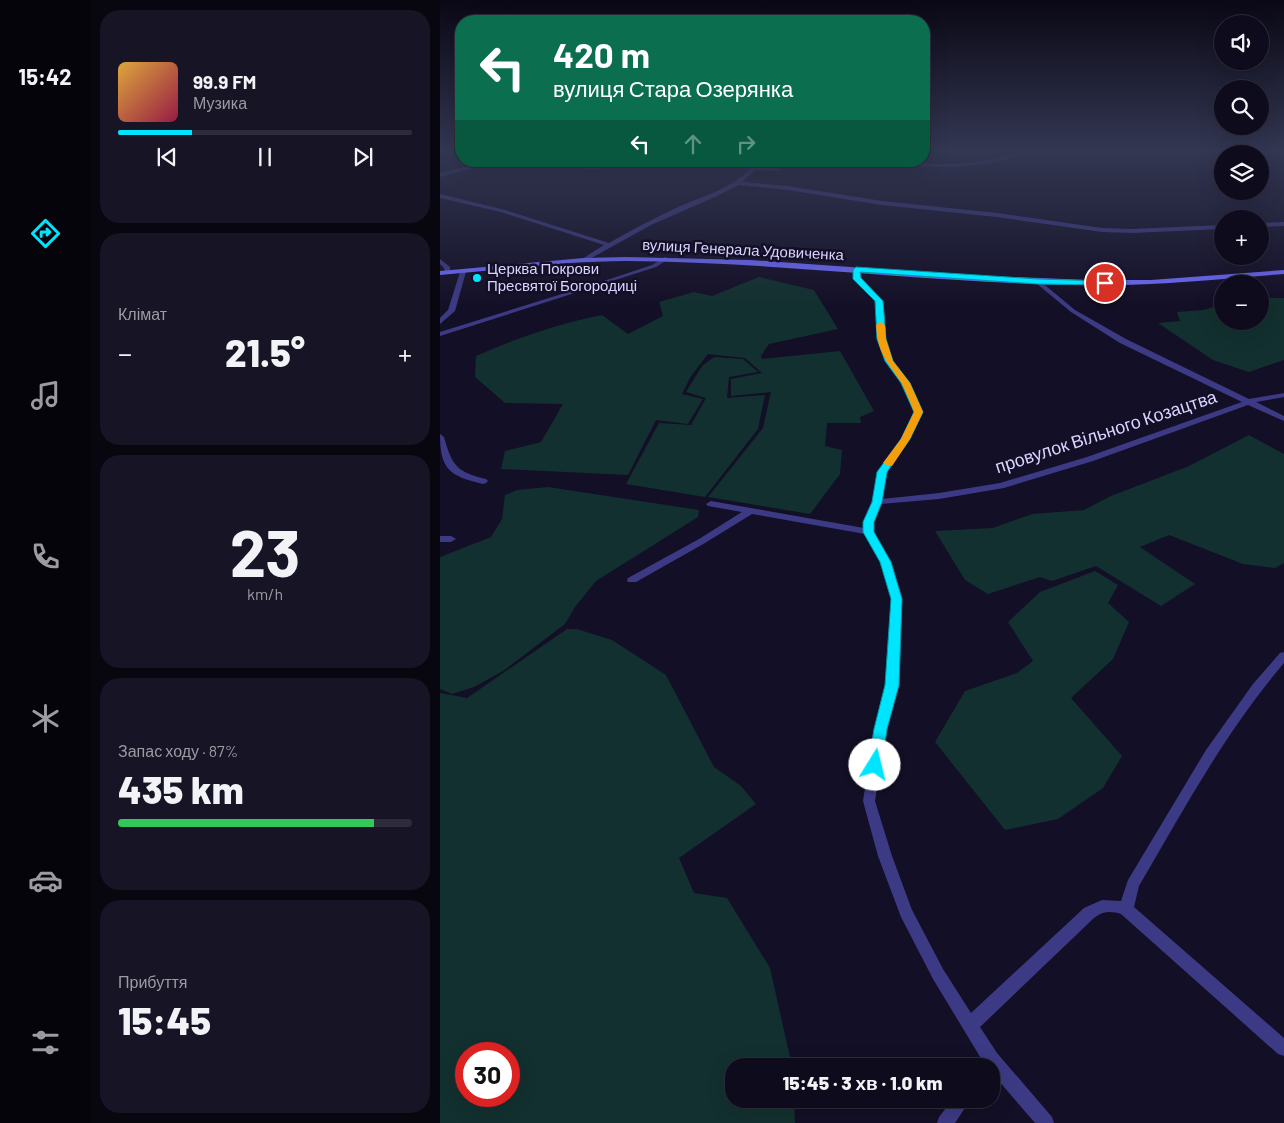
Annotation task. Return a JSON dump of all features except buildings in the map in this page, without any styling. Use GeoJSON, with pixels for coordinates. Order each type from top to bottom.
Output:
{"type":"FeatureCollection","features":[{"type":"Feature","properties":{"kind":"main road","name":"вулиця Генерала Удовиченка"},"geometry":{"type":"LineString","coordinates":[[444,273],[584,260],[665,259],[750,262],[1038,282],[1151,282],[1284,272]]}},
{"type":"Feature","properties":{"kind":"street"},"geometry":{"type":"LineString","coordinates":[[463,201],[503,211],[609,245]]}},
{"type":"Feature","properties":{"kind":"street"},"geometry":{"type":"LineString","coordinates":[[584,260],[672,212],[696,201]]}},
{"type":"Feature","properties":{"kind":"street"},"geometry":{"type":"LineString","coordinates":[[866,201],[997,215],[1102,230],[1132,231],[1214,227]]}},
{"type":"Feature","properties":{"kind":"street"},"geometry":{"type":"LineString","coordinates":[[1269,225],[1284,224]]}},
{"type":"Feature","properties":{"kind":"street"},"geometry":{"type":"LineString","coordinates":[[440,334],[620,278],[654,266],[665,259]]}},
{"type":"Feature","properties":{"kind":"street"},"geometry":{"type":"LineString","coordinates":[[440,261],[447,267],[444,273]]}},
{"type":"Feature","properties":{"kind":"street"},"geometry":{"type":"LineString","coordinates":[[856,270],[857,279],[879,301],[881,339],[889,361],[906,383],[919,412],[906,439],[882,472],[877,502],[869,522],[868,532],[886,562],[896,599],[892,685],[880,729],[869,801],[885,856],[906,912],[938,974],[970,1024],[987,1058]]}},
{"type":"Feature","properties":{"kind":"street"},"geometry":{"type":"LineString","coordinates":[[440,322],[451,311],[463,272]]}},
{"type":"Feature","properties":{"kind":"street"},"geometry":{"type":"LineString","coordinates":[[1038,282],[1073,311],[1123,341],[1284,419]]}},
{"type":"Feature","properties":{"kind":"street","name":"провулок Вільного Козацтва"},"geometry":{"type":"LineString","coordinates":[[877,502],[939,496],[975,488],[1001,486],[1090,459],[1249,402],[1284,395]]}},
{"type":"Feature","properties":{"kind":"street"},"geometry":{"type":"LineString","coordinates":[[440,437],[451,468],[464,477],[483,481]]}},
{"type":"Feature","properties":{"kind":"street"},"geometry":{"type":"LineString","coordinates":[[711,504],[868,532]]}},
{"type":"Feature","properties":{"kind":"street"},"geometry":{"type":"LineString","coordinates":[[632,580],[749,512]]}},
{"type":"Feature","properties":{"kind":"street"},"geometry":{"type":"LineString","coordinates":[[440,539],[451,539]]}},
{"type":"Feature","properties":{"kind":"street"},"geometry":{"type":"LineString","coordinates":[[1126,909],[1133,884],[1210,753],[1257,687],[1284,656]]}},
{"type":"Feature","properties":{"kind":"street"},"geometry":{"type":"LineString","coordinates":[[970,1024],[1089,913],[1102,906],[1110,905],[1126,909],[1284,1048]]}},
{"type":"Feature","properties":{"kind":"street"},"geometry":{"type":"LineString","coordinates":[[1000,1074],[1046,1123]]}},
{"type":"Feature","properties":{"kind":"street"},"geometry":{"type":"LineString","coordinates":[[945,1123],[956,1108]]}},
{"type":"Feature","properties":{"kind":"green space"},"geometry":{"type":"Polygon","coordinates":[[[759,277],[814,290],[838,329],[769,344],[761,356],[762,359],[840,351],[874,411],[860,417],[861,423],[827,423],[825,446],[842,450],[840,474],[810,514],[708,497],[763,428],[771,392],[731,396],[731,379],[762,373],[745,358],[708,354],[691,376],[682,394],[703,399],[688,424],[656,420],[628,475],[501,469],[505,451],[541,442],[563,404],[505,403],[475,377],[476,356],[538,332],[602,315],[628,334],[663,316],[659,302],[694,292],[712,296],[759,277]]]}},
{"type":"Feature","properties":{"kind":"green space"},"geometry":{"type":"Polygon","coordinates":[[[1269,298],[1284,298],[1284,360],[1249,372],[1213,360],[1158,323],[1180,321],[1177,312],[1204,310],[1214,307],[1214,330],[1269,330],[1269,298]]]}},
{"type":"Feature","properties":{"kind":"green space"},"geometry":{"type":"Polygon","coordinates":[[[714,357],[743,359],[758,372],[729,377],[727,398],[765,395],[758,429],[705,497],[626,484],[659,423],[691,425],[706,398],[686,392],[702,366],[714,357]]]}},
{"type":"Feature","properties":{"kind":"green space"},"geometry":{"type":"Polygon","coordinates":[[[1249,435],[1284,454],[1284,563],[1275,568],[1243,564],[1169,535],[1140,547],[1195,584],[1161,606],[1096,566],[1052,581],[1040,577],[988,594],[965,580],[935,531],[993,528],[1032,514],[1084,510],[1111,496],[1189,466],[1249,435]]]}},
{"type":"Feature","properties":{"kind":"green space"},"geometry":{"type":"Polygon","coordinates":[[[548,487],[699,510],[698,517],[596,581],[575,607],[565,624],[503,671],[474,687],[452,694],[440,689],[440,557],[491,537],[502,519],[505,495],[517,490],[548,487]]]}},
{"type":"Feature","properties":{"kind":"green space"},"geometry":{"type":"Polygon","coordinates":[[[1095,571],[1118,585],[1108,603],[1129,622],[1113,659],[1071,698],[1122,756],[1103,788],[1058,819],[1005,830],[935,742],[965,691],[1017,673],[1033,661],[1008,622],[1040,592],[1095,571]]]}},
{"type":"Feature","properties":{"kind":"green space"},"geometry":{"type":"Polygon","coordinates":[[[567,629],[577,629],[612,640],[666,675],[714,767],[741,786],[756,804],[679,858],[694,893],[727,898],[770,968],[790,1058],[725,1058],[725,1108],[794,1108],[795,1123],[440,1123],[440,693],[467,698],[567,629]]]}},
{"type":"Feature","properties":{"kind":"slow traffic"},"geometry":{"type":"LineString","coordinates":[[880,325],[881,339],[889,361],[906,383],[919,412],[906,439],[888,463]]}},
{"type":"Feature","properties":{"kind":"place","name":"Церква Покрови Пресвятої Богородиці"},"geometry":{"type":"Point","coordinates":[477,278]}},
{"type":"Feature","properties":{"kind":"route"},"geometry":{"type":"LineString","coordinates":[[875,765],[880,729],[892,685],[896,641],[896,599],[886,562],[868,532],[869,522],[877,502],[882,472],[906,439],[919,412],[906,383],[889,361],[881,339],[879,301],[857,279],[856,270],[1038,282],[1105,283]]}}]}
